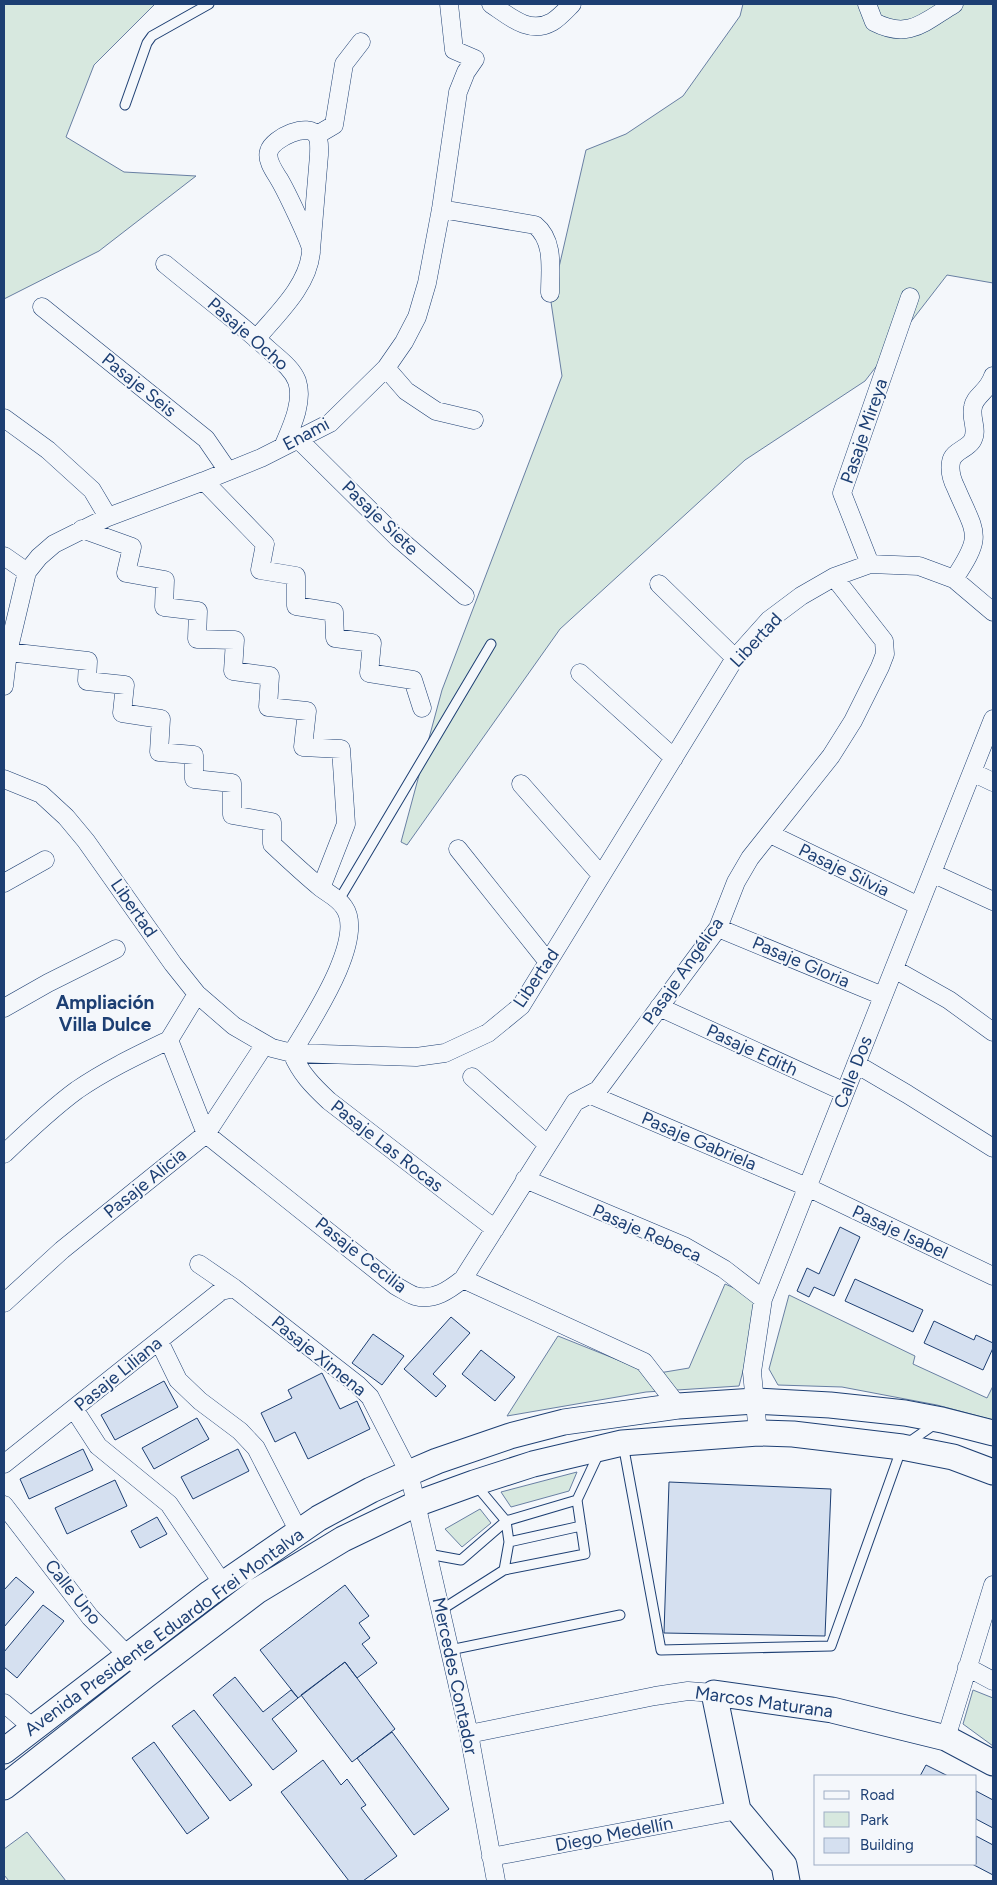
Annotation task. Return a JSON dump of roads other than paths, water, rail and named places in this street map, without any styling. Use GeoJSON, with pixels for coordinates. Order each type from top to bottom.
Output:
{"type":"FeatureCollection","features":[{"type":"Feature","properties":{"kind":"main road","name":"Avenida Presidente Eduardo Frei Montalva"},"geometry":{"type":"LineString","coordinates":[[4,1751],[223,1584],[319,1518],[371,1490],[410,1472],[436,1461],[510,1436],[564,1422],[678,1406],[755,1401],[830,1405],[906,1413],[993,1433]]}},
{"type":"Feature","properties":{"kind":"main road","name":"Avenida Presidente Eduardo Frei Montalva"},"geometry":{"type":"LineString","coordinates":[[4,1787],[257,1591],[343,1539],[416,1504],[533,1464],[612,1446],[758,1434],[794,1434],[902,1447],[953,1457],[993,1472]]}},
{"type":"Feature","properties":{"kind":"main road","name":"Marcos Maturana"},"geometry":{"type":"LineString","coordinates":[[714,1693],[832,1710],[946,1738],[993,1763]]}},
{"type":"Feature","properties":{"kind":"main road"},"geometry":{"type":"LineString","coordinates":[[714,1693],[738,1810],[784,1865],[787,1881]]}},
{"type":"Feature","properties":{"kind":"street","name":"Enami"},"geometry":{"type":"LineString","coordinates":[[4,686],[6,662],[27,572],[54,544],[108,517],[228,471],[330,423],[386,368],[404,342],[417,317],[427,283],[441,209],[458,92],[466,72],[475,59],[454,50],[449,4]]}},
{"type":"Feature","properties":{"kind":"street"},"geometry":{"type":"LineString","coordinates":[[492,4],[525,25],[536,26],[552,22],[572,4]]}},
{"type":"Feature","properties":{"kind":"street"},"geometry":{"type":"LineString","coordinates":[[871,7],[874,22],[899,31],[913,29],[954,4]]}},
{"type":"Feature","properties":{"kind":"street"},"geometry":{"type":"LineString","coordinates":[[317,135],[334,125],[344,64],[361,42]]}},
{"type":"Feature","properties":{"kind":"street"},"geometry":{"type":"LineString","coordinates":[[256,339],[296,289],[306,271],[312,250],[320,155],[317,135],[313,131],[296,131],[274,142],[269,156],[271,164],[286,191],[312,250]]}},
{"type":"Feature","properties":{"kind":"street"},"geometry":{"type":"LineString","coordinates":[[441,209],[535,225],[544,232],[547,240],[550,262],[550,293]]}},
{"type":"Feature","properties":{"kind":"street","name":"Pasaje Ocho"},"geometry":{"type":"LineString","coordinates":[[165,264],[292,371],[297,382],[297,406],[290,443]]}},
{"type":"Feature","properties":{"kind":"street","name":"Pasaje Mireya"},"geometry":{"type":"LineString","coordinates":[[870,564],[842,493],[910,297]]}},
{"type":"Feature","properties":{"kind":"street","name":"Pasaje Seis"},"geometry":{"type":"LineString","coordinates":[[42,307],[206,439],[228,471]]}},
{"type":"Feature","properties":{"kind":"street"},"geometry":{"type":"LineString","coordinates":[[386,368],[406,391],[436,411],[474,420]]}},
{"type":"Feature","properties":{"kind":"street"},"geometry":{"type":"LineString","coordinates":[[954,579],[969,557],[974,544],[975,532],[952,479],[951,462],[953,456],[973,439],[975,430],[972,415],[973,406],[976,398],[987,389],[993,376]]}},
{"type":"Feature","properties":{"kind":"street"},"geometry":{"type":"LineString","coordinates":[[4,418],[48,450],[92,490],[108,517]]}},
{"type":"Feature","properties":{"kind":"street","name":"Pasaje Siete"},"geometry":{"type":"LineString","coordinates":[[290,443],[465,596]]}},
{"type":"Feature","properties":{"kind":"street"},"geometry":{"type":"LineString","coordinates":[[204,481],[265,544],[260,570],[296,576],[296,606],[334,612],[335,638],[372,643],[369,673],[413,680],[422,708]]}},
{"type":"Feature","properties":{"kind":"street"},"geometry":{"type":"LineString","coordinates":[[82,529],[132,547],[126,573],[165,580],[164,607],[198,611],[197,639],[235,640],[233,671],[270,676],[268,707],[307,711],[303,747],[342,749],[346,824],[321,888]]}},
{"type":"Feature","properties":{"kind":"street"},"geometry":{"type":"LineString","coordinates":[[4,556],[27,572]]}},
{"type":"Feature","properties":{"kind":"street","name":"Libertad"},"geometry":{"type":"LineString","coordinates":[[4,779],[41,794],[66,817],[102,862],[173,964],[197,994],[234,1026],[265,1044],[292,1052],[416,1057],[445,1053],[488,1033],[521,1006],[735,658],[769,620],[801,596],[834,577],[870,564],[919,566],[954,579],[993,612]]}},
{"type":"Feature","properties":{"kind":"street","name":"Pasaje Angélica"},"geometry":{"type":"LineString","coordinates":[[463,1279],[575,1102],[598,1090],[718,928],[736,882],[750,858],[831,756],[853,721],[885,654],[884,642],[834,577]]}},
{"type":"Feature","properties":{"kind":"street"},"geometry":{"type":"LineString","coordinates":[[660,584],[735,658]]}},
{"type":"Feature","properties":{"kind":"street"},"geometry":{"type":"LineString","coordinates":[[6,662],[88,661],[87,681],[125,685],[122,713],[161,719],[159,752],[194,755],[194,779],[232,783],[232,815],[272,822],[272,844],[321,888],[339,900],[346,909],[349,920],[348,944],[343,958],[326,995],[292,1052]]}},
{"type":"Feature","properties":{"kind":"street"},"geometry":{"type":"LineString","coordinates":[[580,673],[674,758]]}},
{"type":"Feature","properties":{"kind":"street","name":"Calle Dos"},"geometry":{"type":"LineString","coordinates":[[758,1434],[752,1372],[763,1299],[993,719]]}},
{"type":"Feature","properties":{"kind":"street"},"geometry":{"type":"LineString","coordinates":[[972,772],[993,782]]}},
{"type":"Feature","properties":{"kind":"street"},"geometry":{"type":"LineString","coordinates":[[521,784],[601,875]]}},
{"type":"Feature","properties":{"kind":"street","name":"Pasaje Silvia"},"geometry":{"type":"LineString","coordinates":[[770,834],[919,906]]}},
{"type":"Feature","properties":{"kind":"street"},"geometry":{"type":"LineString","coordinates":[[458,849],[548,962]]}},
{"type":"Feature","properties":{"kind":"street"},"geometry":{"type":"LineString","coordinates":[[4,883],[46,860]]}},
{"type":"Feature","properties":{"kind":"street"},"geometry":{"type":"LineString","coordinates":[[932,873],[993,901]]}},
{"type":"Feature","properties":{"kind":"street","name":"Pasaje Gloria"},"geometry":{"type":"LineString","coordinates":[[718,928],[883,996]]}},
{"type":"Feature","properties":{"kind":"street"},"geometry":{"type":"LineString","coordinates":[[4,1008],[48,983],[116,949]]}},
{"type":"Feature","properties":{"kind":"street"},"geometry":{"type":"LineString","coordinates":[[894,969],[949,1000],[993,1032]]}},
{"type":"Feature","properties":{"kind":"street"},"geometry":{"type":"LineString","coordinates":[[4,1154],[25,1133],[77,1090],[118,1065],[169,1040],[197,994]]}},
{"type":"Feature","properties":{"kind":"street","name":"Pasaje Edith"},"geometry":{"type":"LineString","coordinates":[[659,1007],[845,1092]]}},
{"type":"Feature","properties":{"kind":"street"},"geometry":{"type":"LineString","coordinates":[[169,1040],[206,1134]]}},
{"type":"Feature","properties":{"kind":"street","name":"Pasaje Alicia"},"geometry":{"type":"LineString","coordinates":[[4,1303],[62,1250],[206,1134],[265,1044]]}},
{"type":"Feature","properties":{"kind":"street","name":"Pasaje Las Rocas"},"geometry":{"type":"LineString","coordinates":[[292,1052],[298,1066],[310,1084],[329,1101],[494,1229]]}},
{"type":"Feature","properties":{"kind":"street"},"geometry":{"type":"LineString","coordinates":[[856,1064],[993,1148]]}},
{"type":"Feature","properties":{"kind":"street"},"geometry":{"type":"LineString","coordinates":[[472,1077],[547,1144]]}},
{"type":"Feature","properties":{"kind":"street","name":"Pasaje Gabriela"},"geometry":{"type":"LineString","coordinates":[[591,1095],[807,1188]]}},
{"type":"Feature","properties":{"kind":"street","name":"Pasaje Cecilia"},"geometry":{"type":"LineString","coordinates":[[206,1134],[396,1286],[414,1296],[434,1297],[445,1293],[463,1279]]}},
{"type":"Feature","properties":{"kind":"street","name":"Pasaje Rebeca"},"geometry":{"type":"LineString","coordinates":[[525,1179],[684,1246],[724,1269],[763,1299]]}},
{"type":"Feature","properties":{"kind":"street","name":"Pasaje Isabel"},"geometry":{"type":"LineString","coordinates":[[807,1188],[993,1276]]}},
{"type":"Feature","properties":{"kind":"street","name":"Pasaje Ximena"},"geometry":{"type":"LineString","coordinates":[[199,1264],[234,1288],[358,1385],[370,1397],[410,1472]]}},
{"type":"Feature","properties":{"kind":"street"},"geometry":{"type":"LineString","coordinates":[[463,1279],[644,1362],[678,1406]]}},
{"type":"Feature","properties":{"kind":"street","name":"Pasaje Liliana"},"geometry":{"type":"LineString","coordinates":[[4,1464],[221,1292],[234,1288]]}},
{"type":"Feature","properties":{"kind":"street"},"geometry":{"type":"LineString","coordinates":[[159,1341],[178,1380],[200,1402],[240,1431],[256,1448],[299,1532]]}},
{"type":"Feature","properties":{"kind":"street"},"geometry":{"type":"LineString","coordinates":[[74,1409],[98,1446],[169,1504],[223,1584]]}},
{"type":"Feature","properties":{"kind":"street","name":"Mercedes Contador"},"geometry":{"type":"LineString","coordinates":[[410,1472],[469,1734],[496,1881]]}},
{"type":"Feature","properties":{"kind":"street","name":"Calle Uno"},"geometry":{"type":"LineString","coordinates":[[4,1506],[90,1617],[129,1656],[145,1676]]}},
{"type":"Feature","properties":{"kind":"street"},"geometry":{"type":"LineString","coordinates":[[946,1738],[993,1585]]}},
{"type":"Feature","properties":{"kind":"street"},"geometry":{"type":"LineString","coordinates":[[967,1667],[993,1681]]}},
{"type":"Feature","properties":{"kind":"street","name":"Marcos Maturana"},"geometry":{"type":"LineString","coordinates":[[469,1734],[654,1696],[688,1691],[714,1693]]}},
{"type":"Feature","properties":{"kind":"street"},"geometry":{"type":"LineString","coordinates":[[4,1703],[33,1728]]}},
{"type":"Feature","properties":{"kind":"street","name":"Diego Medellín"},"geometry":{"type":"LineString","coordinates":[[491,1857],[738,1810]]}},
{"type":"Feature","properties":{"kind":"lane"},"geometry":{"type":"LineString","coordinates":[[125,104],[146,42],[152,36],[209,4]]}},
{"type":"Feature","properties":{"kind":"lane"},"geometry":{"type":"LineString","coordinates":[[339,900],[491,644]]}},
{"type":"Feature","properties":{"kind":"lane"},"geometry":{"type":"LineString","coordinates":[[612,1446],[661,1650],[831,1646],[902,1447],[942,1420]]}},
{"type":"Feature","properties":{"kind":"lane"},"geometry":{"type":"LineString","coordinates":[[428,1554],[461,1560],[506,1521],[577,1500],[612,1446]]}},
{"type":"Feature","properties":{"kind":"lane"},"geometry":{"type":"LineString","coordinates":[[474,1483],[506,1521],[509,1542],[504,1570]]}},
{"type":"Feature","properties":{"kind":"lane"},"geometry":{"type":"LineString","coordinates":[[440,1610],[504,1570],[585,1554],[577,1500]]}},
{"type":"Feature","properties":{"kind":"lane"},"geometry":{"type":"LineString","coordinates":[[509,1542],[581,1526]]}},
{"type":"Feature","properties":{"kind":"lane"},"geometry":{"type":"LineString","coordinates":[[450,1650],[620,1615]]}},
{"type":"Feature","properties":{"kind":"district","name":"Ampliación Villa Dulce"},"geometry":{"type":"Point","coordinates":[105,1013]}}]}
